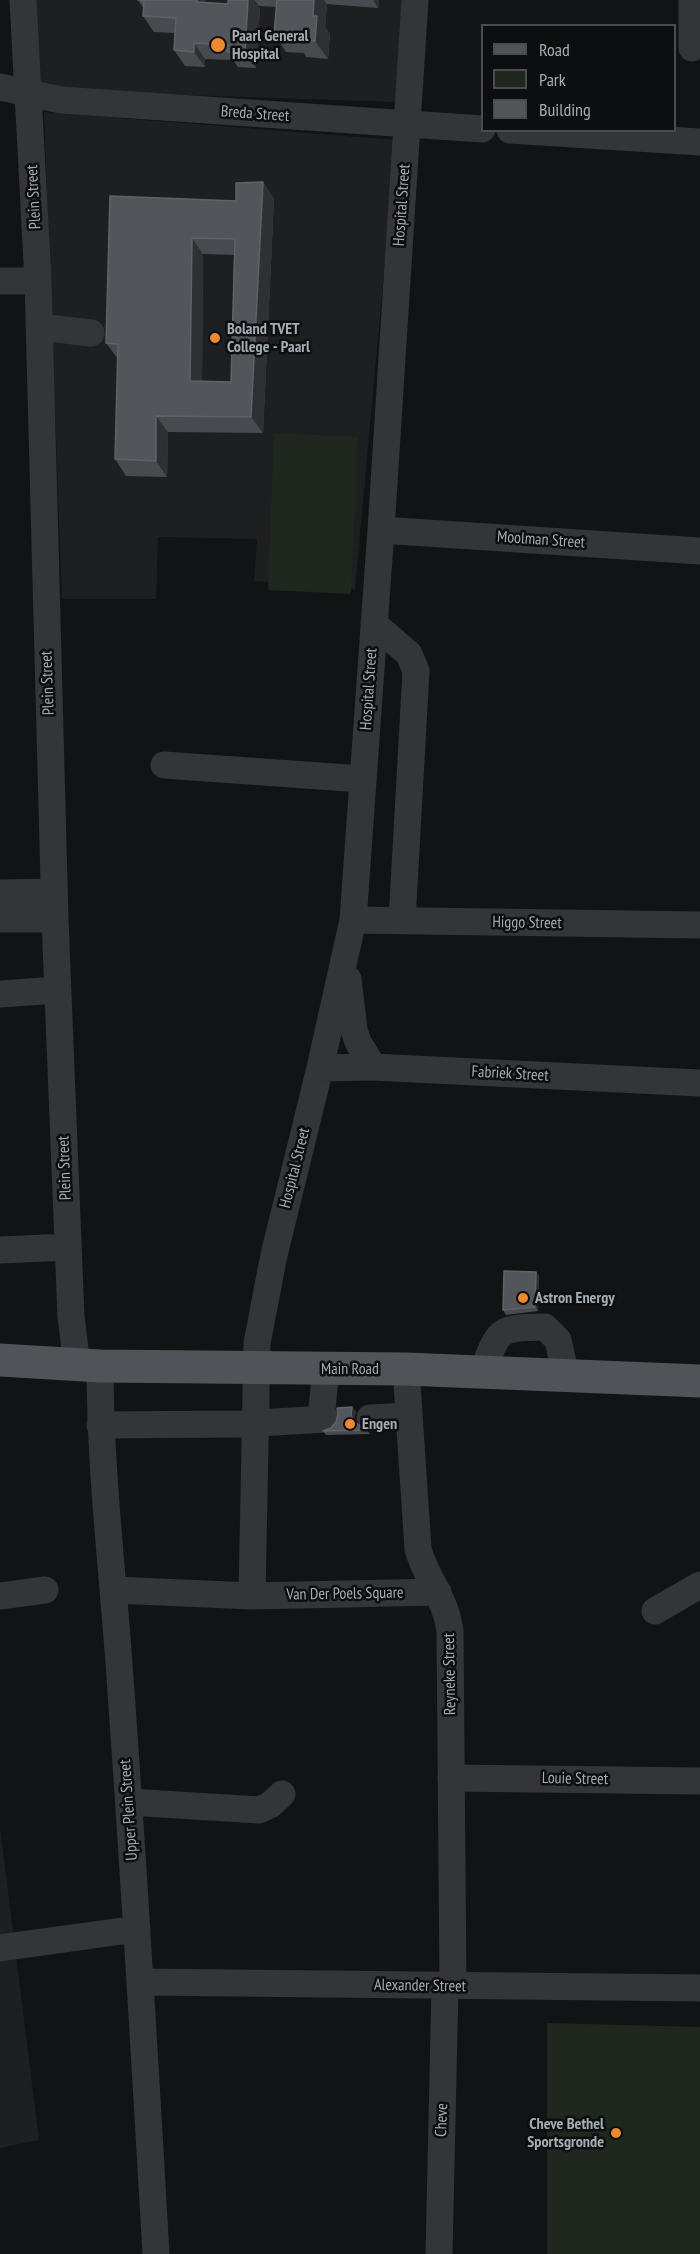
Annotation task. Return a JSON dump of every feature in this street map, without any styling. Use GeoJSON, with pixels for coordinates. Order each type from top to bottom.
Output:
{"type":"FeatureCollection","features":[{"type":"Feature","properties":{"kind":"main road","name":"Main Road"},"geometry":{"type":"LineString","coordinates":[[0,1360],[88,1365],[255,1369],[406,1369],[700,1381]]}},
{"type":"Feature","properties":{"kind":"street","name":"Plein Street"},"geometry":{"type":"LineString","coordinates":[[23,0],[38,280],[57,990],[71,1317],[88,1365]]}},
{"type":"Feature","properties":{"kind":"street","name":"Hospital Street"},"geometry":{"type":"LineString","coordinates":[[255,1369],[256,1342],[274,1255],[320,1068],[353,920],[415,0]]}},
{"type":"Feature","properties":{"kind":"street"},"geometry":{"type":"LineString","coordinates":[[692,0],[692,48]]}},
{"type":"Feature","properties":{"kind":"street","name":"Breda Street"},"geometry":{"type":"LineString","coordinates":[[0,87],[61,100],[481,129]]}},
{"type":"Feature","properties":{"kind":"street"},"geometry":{"type":"LineString","coordinates":[[542,132],[700,142]]}},
{"type":"Feature","properties":{"kind":"street"},"geometry":{"type":"LineString","coordinates":[[0,281],[38,280]]}},
{"type":"Feature","properties":{"kind":"street"},"geometry":{"type":"LineString","coordinates":[[39,327],[91,333]]}},
{"type":"Feature","properties":{"kind":"street","name":"Moolman Street"},"geometry":{"type":"LineString","coordinates":[[381,530],[700,551]]}},
{"type":"Feature","properties":{"kind":"street"},"geometry":{"type":"LineString","coordinates":[[374,624],[409,654],[416,671],[402,921]]}},
{"type":"Feature","properties":{"kind":"street"},"geometry":{"type":"LineString","coordinates":[[164,765],[362,779]]}},
{"type":"Feature","properties":{"kind":"street"},"geometry":{"type":"LineString","coordinates":[[0,893],[54,892]]}},
{"type":"Feature","properties":{"kind":"street"},"geometry":{"type":"LineString","coordinates":[[0,919],[55,919]]}},
{"type":"Feature","properties":{"kind":"street","name":"Higgo Street"},"geometry":{"type":"LineString","coordinates":[[353,920],[700,925]]}},
{"type":"Feature","properties":{"kind":"street"},"geometry":{"type":"LineString","coordinates":[[346,954],[354,1030],[358,1042],[373,1067]]}},
{"type":"Feature","properties":{"kind":"street"},"geometry":{"type":"LineString","coordinates":[[0,994],[57,990]]}},
{"type":"Feature","properties":{"kind":"street","name":"Fabriek Street"},"geometry":{"type":"LineString","coordinates":[[320,1068],[373,1067],[700,1083]]}},
{"type":"Feature","properties":{"kind":"street"},"geometry":{"type":"LineString","coordinates":[[0,1250],[68,1247]]}},
{"type":"Feature","properties":{"kind":"street"},"geometry":{"type":"LineString","coordinates":[[482,1372],[496,1338],[501,1332],[511,1328],[546,1326],[558,1340],[566,1376]]}},
{"type":"Feature","properties":{"kind":"street","name":"Upper Plein Street"},"geometry":{"type":"LineString","coordinates":[[88,1365],[100,1425],[114,1590],[141,1982],[156,2254]]}},
{"type":"Feature","properties":{"kind":"street"},"geometry":{"type":"LineString","coordinates":[[252,1596],[255,1369]]}},
{"type":"Feature","properties":{"kind":"street"},"geometry":{"type":"LineString","coordinates":[[100,1425],[256,1423],[324,1419],[326,1369]]}},
{"type":"Feature","properties":{"kind":"street","name":"Reyneke Street"},"geometry":{"type":"LineString","coordinates":[[406,1369],[417,1549],[422,1564],[445,1605],[450,1631],[449,1986]]}},
{"type":"Feature","properties":{"kind":"street"},"geometry":{"type":"LineString","coordinates":[[370,1418],[409,1416]]}},
{"type":"Feature","properties":{"kind":"street"},"geometry":{"type":"LineString","coordinates":[[655,1611],[700,1585]]}},
{"type":"Feature","properties":{"kind":"street"},"geometry":{"type":"LineString","coordinates":[[0,1596],[45,1590]]}},
{"type":"Feature","properties":{"kind":"street","name":"Van Der Poels Square"},"geometry":{"type":"LineString","coordinates":[[114,1590],[252,1596],[438,1592]]}},
{"type":"Feature","properties":{"kind":"street","name":"Louie Street"},"geometry":{"type":"LineString","coordinates":[[451,1778],[700,1781]]}},
{"type":"Feature","properties":{"kind":"street"},"geometry":{"type":"LineString","coordinates":[[129,1802],[259,1810],[270,1805],[282,1794]]}},
{"type":"Feature","properties":{"kind":"street"},"geometry":{"type":"LineString","coordinates":[[0,1948],[137,1929]]}},
{"type":"Feature","properties":{"kind":"street","name":"Alexander Street"},"geometry":{"type":"LineString","coordinates":[[141,1982],[700,1988]]}},
{"type":"Feature","properties":{"kind":"street","name":"Cheve"},"geometry":{"type":"LineString","coordinates":[[438,2254],[449,1986]]}},
{"type":"Feature","properties":{"kind":"shaded area","name":"Paarl General Hospital"},"geometry":{"type":"Polygon","coordinates":[[[36,0],[402,0],[396,102],[36,90],[36,0]]]}},
{"type":"Feature","properties":{"kind":"shaded area","name":"Boland TVET College - Paarl"},"geometry":{"type":"Polygon","coordinates":[[[44,112],[396,140],[355,589],[254,581],[257,539],[158,537],[156,599],[62,599],[44,112]]]}},
{"type":"Feature","properties":{"kind":"shaded area"},"geometry":{"type":"Polygon","coordinates":[[[0,1827],[39,2140],[0,2148],[0,1827]]]}},
{"type":"Feature","properties":{"kind":"green space"},"geometry":{"type":"Polygon","coordinates":[[[274,433],[358,437],[351,594],[268,590],[274,433]]]}},
{"type":"Feature","properties":{"kind":"green space","name":"Cheve Bethel Sportsgronde"},"geometry":{"type":"Polygon","coordinates":[[[547,2023],[700,2027],[700,2254],[547,2254],[547,2023]]]}},
{"type":"Feature","properties":{"kind":"building"},"geometry":{"type":"Polygon","coordinates":[[[138,0],[197,0],[197,2],[228,4],[228,0],[248,0],[245,53],[227,52],[228,45],[194,43],[194,52],[174,50],[176,18],[143,16],[144,1],[138,0]]]}},
{"type":"Feature","properties":{"kind":"building"},"geometry":{"type":"Polygon","coordinates":[[[277,0],[314,0],[313,16],[317,16],[315,41],[274,34],[277,0]]]}},
{"type":"Feature","properties":{"kind":"building"},"geometry":{"type":"Polygon","coordinates":[[[263,182],[251,417],[156,416],[156,461],[115,459],[118,344],[106,343],[110,196],[236,201],[236,183],[263,182]],[[192,238],[190,381],[231,382],[235,239],[192,238]]]}},
{"type":"Feature","properties":{"kind":"building"},"geometry":{"type":"Polygon","coordinates":[[[504,1271],[536,1272],[535,1307],[503,1310],[504,1271]]]}},
{"type":"Feature","properties":{"kind":"building"},"geometry":{"type":"Polygon","coordinates":[[[352,1407],[351,1415],[354,1422],[367,1430],[323,1431],[331,1428],[336,1422],[337,1408],[352,1407]]]}},
{"type":"Feature","properties":{"kind":"place","name":"Paarl General Hospital"},"geometry":{"type":"Point","coordinates":[218,45]}},
{"type":"Feature","properties":{"kind":"place","name":"Boland TVET College - Paarl"},"geometry":{"type":"Point","coordinates":[215,338]}},
{"type":"Feature","properties":{"kind":"place","name":"Astron Energy"},"geometry":{"type":"Point","coordinates":[523,1298]}},
{"type":"Feature","properties":{"kind":"place","name":"Engen"},"geometry":{"type":"Point","coordinates":[350,1424]}},
{"type":"Feature","properties":{"kind":"place","name":"Cheve Bethel Sportsgronde"},"geometry":{"type":"Point","coordinates":[616,2133]}}]}
